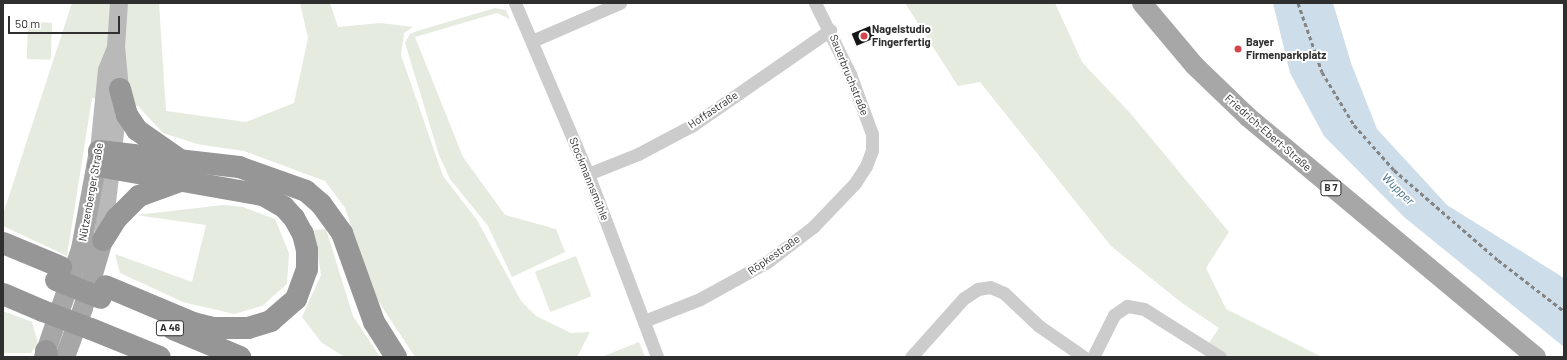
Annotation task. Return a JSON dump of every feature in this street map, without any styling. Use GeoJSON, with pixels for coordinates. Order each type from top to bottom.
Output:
{"type":"FeatureCollection","features":[{"type":"Feature","properties":{"kind":"highway"},"geometry":{"type":"LineString","coordinates":[[3,255],[58,273],[103,292],[214,328],[257,326],[277,317],[296,299],[307,269],[306,250],[303,234],[284,207],[262,195],[184,170],[136,130],[127,115],[120,89]]}},
{"type":"Feature","properties":{"kind":"highway"},"geometry":{"type":"LineString","coordinates":[[106,160],[184,170],[257,172],[306,191],[321,204],[342,233],[374,322],[396,357]]}},
{"type":"Feature","properties":{"kind":"highway"},"geometry":{"type":"LineString","coordinates":[[103,240],[117,218],[139,196],[164,185],[184,170]]}},
{"type":"Feature","properties":{"kind":"highway"},"geometry":{"type":"LineString","coordinates":[[3,243],[58,273]]}},
{"type":"Feature","properties":{"kind":"highway","name":"A 46"},"geometry":{"type":"LineString","coordinates":[[103,292],[240,357]]}},
{"type":"Feature","properties":{"kind":"highway"},"geometry":{"type":"LineString","coordinates":[[3,294],[160,357]]}},
{"type":"Feature","properties":{"kind":"main road","name":"Friedrich-Ebert-Straße"},"geometry":{"type":"LineString","coordinates":[[1142,3],[1194,65],[1248,117],[1536,357]]}},
{"type":"Feature","properties":{"kind":"main road","name":"Nützenberger Straße"},"geometry":{"type":"LineString","coordinates":[[50,355],[82,249],[106,160]]}},
{"type":"Feature","properties":{"kind":"main road","name":"Nützenberger Straße"},"geometry":{"type":"LineString","coordinates":[[50,355],[83,308],[103,240]]}},
{"type":"Feature","properties":{"kind":"street","name":"Nützenberger Straße"},"geometry":{"type":"LineString","coordinates":[[106,160],[120,89],[116,47],[119,3]]}},
{"type":"Feature","properties":{"kind":"street","name":"Stockmannsmühle"},"geometry":{"type":"LineString","coordinates":[[515,3],[588,174],[657,357]]}},
{"type":"Feature","properties":{"kind":"street"},"geometry":{"type":"LineString","coordinates":[[532,41],[620,3]]}},
{"type":"Feature","properties":{"kind":"street","name":"Sauerbruchstraße"},"geometry":{"type":"LineString","coordinates":[[814,3],[830,30],[864,109],[872,134],[872,150]]}},
{"type":"Feature","properties":{"kind":"street","name":"Hoffastraße"},"geometry":{"type":"LineString","coordinates":[[588,174],[638,154],[693,125],[830,30]]}},
{"type":"Feature","properties":{"kind":"street","name":"Nützenberger Straße"},"geometry":{"type":"LineString","coordinates":[[103,240],[107,70],[116,47]]}},
{"type":"Feature","properties":{"kind":"street","name":"Röpkestraße"},"geometry":{"type":"LineString","coordinates":[[644,321],[731,284],[797,240],[855,183],[872,150]]}},
{"type":"Feature","properties":{"kind":"street"},"geometry":{"type":"LineString","coordinates":[[911,357],[964,298],[978,289],[990,287],[1004,293],[1039,326],[1084,357]]}},
{"type":"Feature","properties":{"kind":"street"},"geometry":{"type":"LineString","coordinates":[[1093,357],[1114,315],[1127,306],[1149,312],[1220,357]]}},
{"type":"Feature","properties":{"kind":"shaded area"},"geometry":{"type":"Polygon","coordinates":[[[72,3],[159,3],[166,111],[246,122],[294,103],[308,38],[300,3],[330,3],[338,27],[381,23],[413,27],[404,33],[401,55],[443,176],[477,220],[521,301],[536,316],[571,333],[590,332],[577,357],[415,357],[375,296],[345,208],[325,181],[244,151],[197,144],[163,133],[138,106],[92,98],[67,256],[3,226],[3,214],[72,3]]]}},
{"type":"Feature","properties":{"kind":"shaded area"},"geometry":{"type":"Polygon","coordinates":[[[905,3],[1055,3],[1082,62],[1131,114],[1229,232],[1206,268],[1226,309],[1322,357],[1210,357],[1205,349],[1219,328],[1182,303],[1111,246],[980,82],[958,86],[905,3]]]}},
{"type":"Feature","properties":{"kind":"shaded area"},"geometry":{"type":"Polygon","coordinates":[[[495,8],[506,10],[510,19],[497,13],[415,37],[463,157],[505,215],[556,229],[565,252],[512,277],[488,226],[450,179],[439,155],[405,43],[410,34],[417,31],[495,8]]]}},
{"type":"Feature","properties":{"kind":"shaded area"},"geometry":{"type":"Polygon","coordinates":[[[28,22],[52,23],[51,60],[27,59],[28,22]]]}},
{"type":"Feature","properties":{"kind":"shaded area"},"geometry":{"type":"Polygon","coordinates":[[[223,205],[243,207],[275,219],[289,253],[287,284],[262,306],[234,314],[183,302],[120,273],[115,254],[192,282],[206,225],[136,215],[223,205]]]}},
{"type":"Feature","properties":{"kind":"shaded area"},"geometry":{"type":"Polygon","coordinates":[[[326,229],[353,316],[380,357],[345,357],[322,343],[302,317],[321,275],[314,230],[326,229]]]}},
{"type":"Feature","properties":{"kind":"shaded area"},"geometry":{"type":"Polygon","coordinates":[[[576,256],[591,296],[550,312],[535,272],[576,256]]]}},
{"type":"Feature","properties":{"kind":"shaded area"},"geometry":{"type":"Polygon","coordinates":[[[3,311],[32,322],[38,343],[31,353],[3,353],[3,311]]]}},
{"type":"Feature","properties":{"kind":"shaded area"},"geometry":{"type":"Polygon","coordinates":[[[639,342],[645,357],[604,357],[604,356],[639,342]]]}},
{"type":"Feature","properties":{"kind":"water","name":"Wupper"},"geometry":{"type":"Polygon","coordinates":[[[1273,3],[1333,3],[1351,63],[1377,129],[1447,205],[1564,278],[1564,347],[1404,217],[1324,136],[1290,73],[1273,3]]]}},
{"type":"Feature","properties":{"kind":"building","name":"Nagelstudio Fingerfertig"},"geometry":{"type":"Polygon","coordinates":[[[870,26],[875,38],[857,46],[852,34],[870,26]]]}},
{"type":"Feature","properties":{"kind":"railway"},"geometry":{"type":"LineString","coordinates":[[1298,3],[1322,72],[1354,125],[1394,170],[1498,260],[1564,311]]}},
{"type":"Feature","properties":{"kind":"place","name":"Nagelstudio Fingerfertig"},"geometry":{"type":"Point","coordinates":[864,36]}},
{"type":"Feature","properties":{"kind":"place","name":"Bayer Firmenparkplatz"},"geometry":{"type":"Point","coordinates":[1238,49]}}]}
